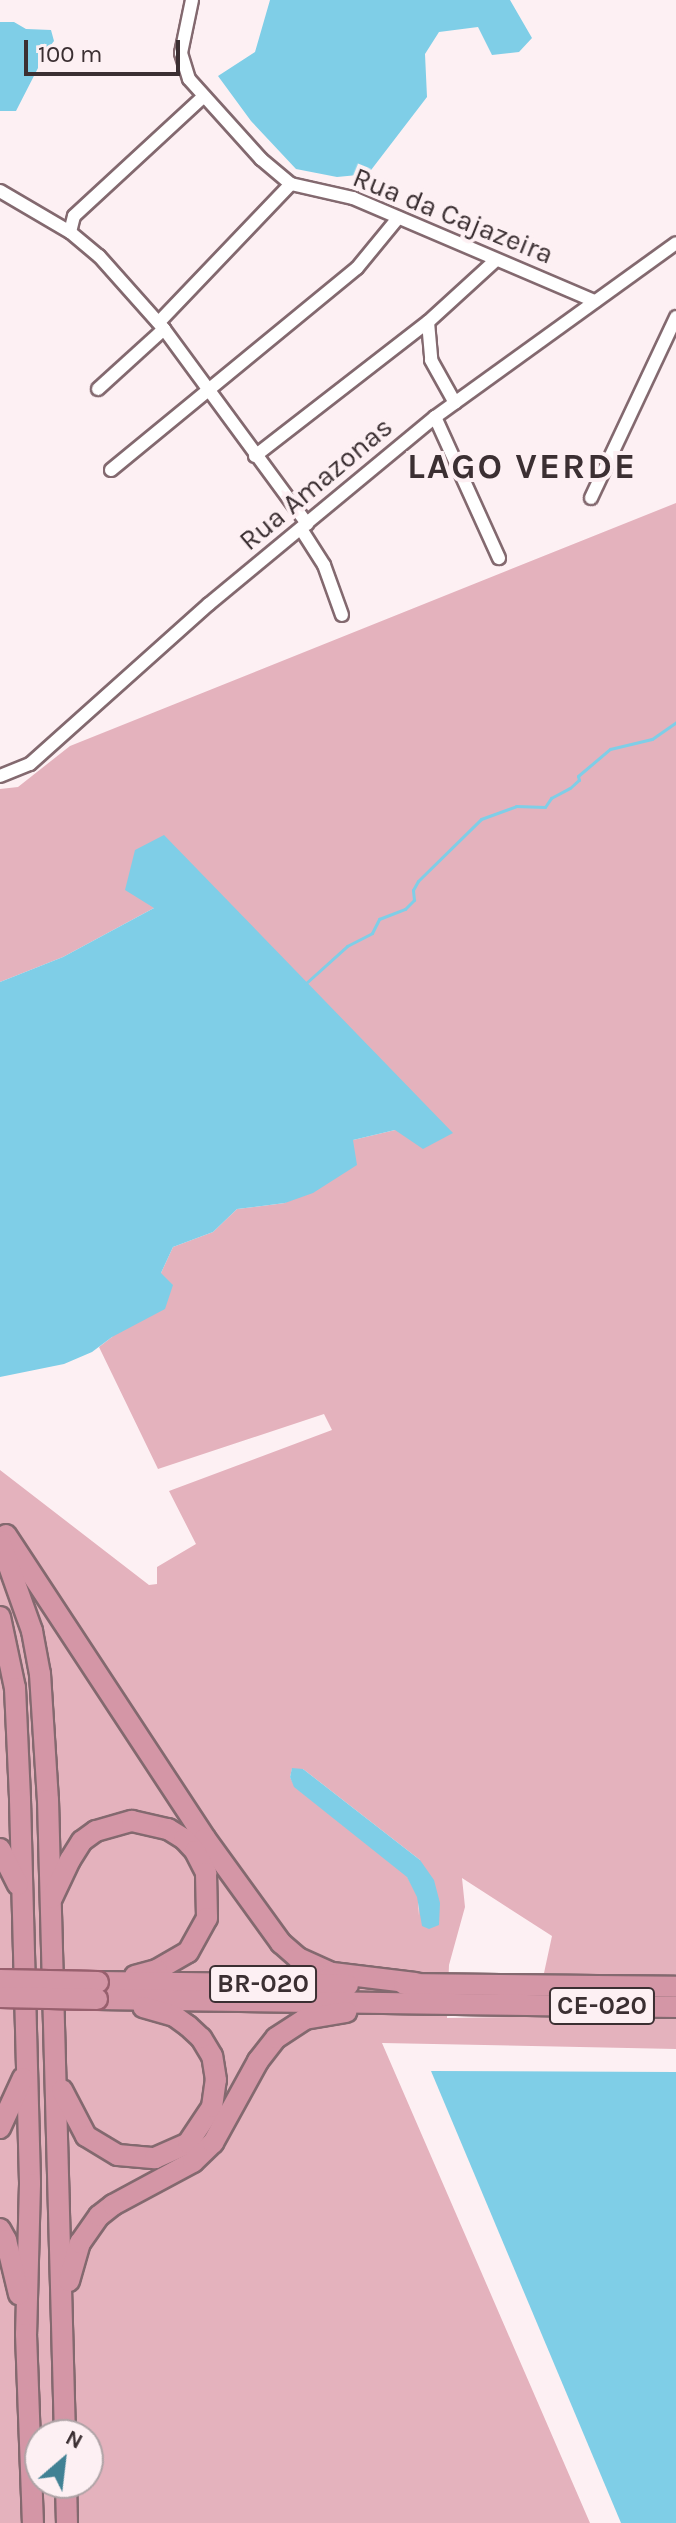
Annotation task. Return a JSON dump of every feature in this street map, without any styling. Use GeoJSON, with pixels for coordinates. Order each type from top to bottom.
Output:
{"type":"FeatureCollection","features":[{"type":"Feature","properties":{"kind":"highway"},"geometry":{"type":"LineString","coordinates":[[0,1528],[205,1838],[281,1943],[298,1958],[332,1973],[415,1983]]}},
{"type":"Feature","properties":{"kind":"highway"},"geometry":{"type":"LineString","coordinates":[[0,1541],[32,1631],[40,1674],[56,2074],[65,2419]]}},
{"type":"Feature","properties":{"kind":"highway"},"geometry":{"type":"LineString","coordinates":[[0,1617],[15,1688],[30,2184],[26,2334],[33,2523]]}},
{"type":"Feature","properties":{"kind":"highway"},"geometry":{"type":"LineString","coordinates":[[50,1901],[82,1841],[115,1823],[132,1821],[168,1829],[195,1851],[206,1873],[209,1903],[198,1937],[176,1962],[103,1991]]}},
{"type":"Feature","properties":{"kind":"highway"},"geometry":{"type":"LineString","coordinates":[[0,1849],[22,1892]]}},
{"type":"Feature","properties":{"kind":"highway","name":"BR-020"},"geometry":{"type":"LineString","coordinates":[[0,1980],[103,1991],[395,2003]]}},
{"type":"Feature","properties":{"kind":"highway","name":"CE-020"},"geometry":{"type":"LineString","coordinates":[[415,1983],[676,1987]]}},
{"type":"Feature","properties":{"kind":"highway","name":"BR-020"},"geometry":{"type":"LineString","coordinates":[[0,1997],[103,1991],[415,1983]]}},
{"type":"Feature","properties":{"kind":"highway"},"geometry":{"type":"LineString","coordinates":[[56,2074],[70,2111],[86,2136],[118,2155],[155,2158],[175,2151],[199,2132],[212,2107],[216,2080],[212,2056],[201,2038],[174,2016],[103,1991]]}},
{"type":"Feature","properties":{"kind":"highway"},"geometry":{"type":"LineString","coordinates":[[63,2300],[80,2243],[99,2216],[204,2153],[224,2128],[258,2061],[276,2038],[305,2019],[338,2012],[369,2011],[395,2003]]}},
{"type":"Feature","properties":{"kind":"highway","name":"CE-020"},"geometry":{"type":"LineString","coordinates":[[395,2003],[676,2007]]}},
{"type":"Feature","properties":{"kind":"highway"},"geometry":{"type":"LineString","coordinates":[[0,2128],[27,2067]]}},
{"type":"Feature","properties":{"kind":"highway"},"geometry":{"type":"LineString","coordinates":[[0,2229],[14,2268],[26,2334]]}},
{"type":"Feature","properties":{"kind":"highway"},"geometry":{"type":"LineString","coordinates":[[66,2499],[67,2523]]}},
{"type":"Feature","properties":{"kind":"street","name":"Rua da Cajazeira"},"geometry":{"type":"LineString","coordinates":[[192,0],[181,53],[189,79],[261,159],[291,184],[353,198],[595,301]]}},
{"type":"Feature","properties":{"kind":"street"},"geometry":{"type":"LineString","coordinates":[[70,232],[74,216],[203,97]]}},
{"type":"Feature","properties":{"kind":"street"},"geometry":{"type":"LineString","coordinates":[[98,389],[162,326],[291,184]]}},
{"type":"Feature","properties":{"kind":"street"},"geometry":{"type":"LineString","coordinates":[[0,191],[70,232],[99,256],[162,326],[304,527],[324,565],[342,615]]}},
{"type":"Feature","properties":{"kind":"street"},"geometry":{"type":"LineString","coordinates":[[111,470],[209,393],[357,268],[398,218]]}},
{"type":"Feature","properties":{"kind":"street","name":"Rua Amazonas"},"geometry":{"type":"LineString","coordinates":[[0,776],[30,764],[209,604],[435,417],[676,243]]}},
{"type":"Feature","properties":{"kind":"street"},"geometry":{"type":"LineString","coordinates":[[255,456],[428,322],[496,260]]}},
{"type":"Feature","properties":{"kind":"street"},"geometry":{"type":"LineString","coordinates":[[591,498],[676,317]]}},
{"type":"Feature","properties":{"kind":"street"},"geometry":{"type":"LineString","coordinates":[[428,322],[431,360],[455,403]]}},
{"type":"Feature","properties":{"kind":"street"},"geometry":{"type":"LineString","coordinates":[[435,417],[499,558]]}},
{"type":"Feature","properties":{"kind":"shaded area"},"geometry":{"type":"Polygon","coordinates":[[[676,503],[676,1979],[544,1973],[552,1936],[462,1878],[465,1907],[449,1965],[447,2018],[676,2014],[676,2049],[382,2043],[590,2523],[0,2523],[0,1470],[149,1585],[157,1584],[157,1567],[196,1544],[169,1491],[332,1430],[324,1414],[158,1469],[99,1347],[112,1337],[161,1273],[173,1247],[213,1232],[237,1209],[285,1203],[353,1140],[395,1130],[154,908],[63,957],[0,982],[0,789],[18,787],[70,746],[676,503]],[[292,1769],[290,1777],[295,1787],[407,1876],[418,1897],[419,1916],[420,1860],[303,1769],[292,1769]]]}},
{"type":"Feature","properties":{"kind":"water"},"geometry":{"type":"Polygon","coordinates":[[[270,0],[510,0],[532,38],[519,52],[492,55],[478,27],[439,32],[425,54],[427,97],[368,174],[337,177],[296,169],[251,121],[218,76],[255,52],[270,0]]]}},
{"type":"Feature","properties":{"kind":"water"},"geometry":{"type":"Polygon","coordinates":[[[0,22],[14,22],[26,29],[51,30],[54,41],[47,50],[38,53],[38,68],[16,111],[0,111],[0,22]]]}},
{"type":"Feature","properties":{"kind":"water"},"geometry":{"type":"Polygon","coordinates":[[[164,835],[453,1133],[423,1149],[395,1130],[353,1140],[357,1165],[313,1193],[285,1203],[237,1209],[213,1232],[173,1247],[161,1273],[173,1285],[165,1309],[112,1337],[92,1352],[64,1364],[0,1377],[0,982],[63,957],[154,908],[125,890],[135,850],[164,835]]]}},
{"type":"Feature","properties":{"kind":"water"},"geometry":{"type":"Polygon","coordinates":[[[292,1768],[303,1769],[420,1860],[434,1880],[440,1903],[439,1925],[429,1929],[422,1926],[417,1897],[407,1877],[294,1787],[290,1777],[292,1768]]]}},
{"type":"Feature","properties":{"kind":"water"},"geometry":{"type":"Polygon","coordinates":[[[431,2071],[676,2072],[676,2523],[621,2523],[431,2071]]]}},
{"type":"Feature","properties":{"kind":"waterway"},"geometry":{"type":"LineString","coordinates":[[305,984],[347,946],[372,933],[379,919],[405,909],[414,900],[413,890],[418,881],[481,819],[516,806],[545,807],[551,798],[570,788],[579,780],[578,776],[610,749],[652,739],[676,722]]}},
{"type":"Feature","properties":{"kind":"district","name":"LAGO VERDE"},"geometry":{"type":"Point","coordinates":[522,467]}}]}
